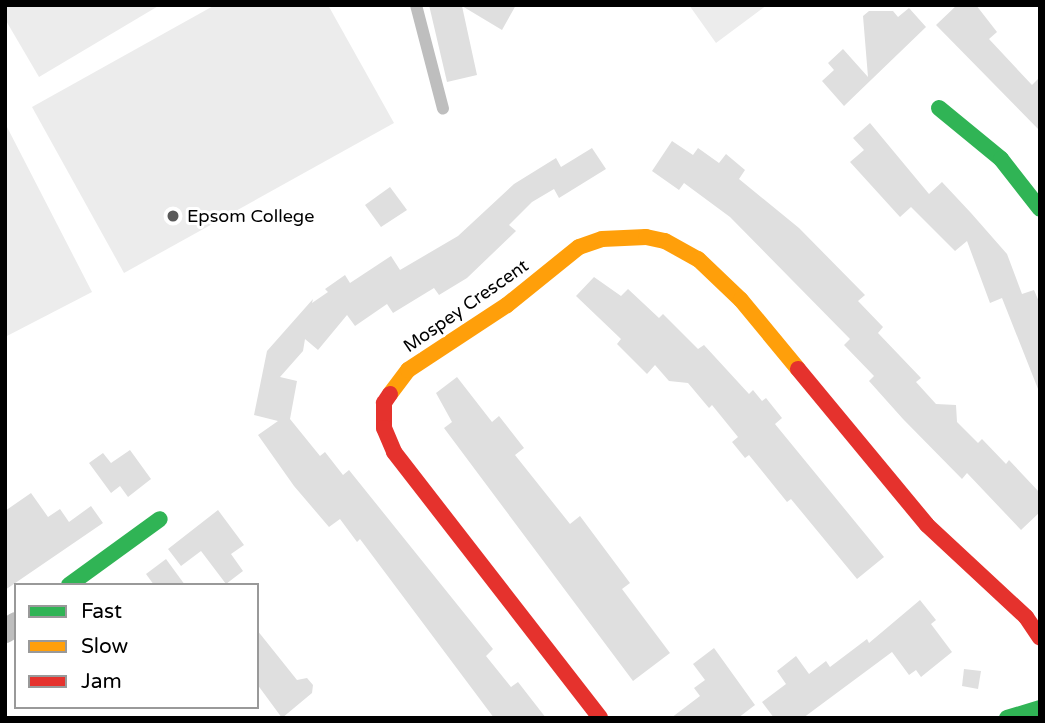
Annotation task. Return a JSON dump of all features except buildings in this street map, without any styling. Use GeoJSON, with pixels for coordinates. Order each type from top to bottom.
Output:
{"type":"FeatureCollection","features":[{"type":"Feature","properties":{"kind":"street"},"geometry":{"type":"LineString","coordinates":[[939,108],[1001,159],[1040,209]]}},
{"type":"Feature","properties":{"kind":"street","name":"Mospey Crescent"},"geometry":{"type":"LineString","coordinates":[[600,718],[394,452],[384,428],[384,403],[408,370],[507,305],[579,247],[602,239],[646,237],[665,241],[698,259],[741,300],[927,525],[1026,617],[1040,638]]}},
{"type":"Feature","properties":{"kind":"street"},"geometry":{"type":"LineString","coordinates":[[72,583],[160,519]]}},
{"type":"Feature","properties":{"kind":"street"},"geometry":{"type":"LineString","coordinates":[[1007,718],[1040,708]]}},
{"type":"Feature","properties":{"kind":"lane"},"geometry":{"type":"LineString","coordinates":[[416,5],[443,109]]}},
{"type":"Feature","properties":{"kind":"shaded area"},"geometry":{"type":"Polygon","coordinates":[[[5,5],[160,5],[39,77],[5,19],[5,5]]]}},
{"type":"Feature","properties":{"kind":"shaded area"},"geometry":{"type":"Polygon","coordinates":[[[215,5],[328,5],[394,123],[124,273],[32,107],[215,5]]]}},
{"type":"Feature","properties":{"kind":"shaded area"},"geometry":{"type":"Polygon","coordinates":[[[689,5],[767,5],[716,43],[689,5]]]}},
{"type":"Feature","properties":{"kind":"shaded area"},"geometry":{"type":"Polygon","coordinates":[[[7,127],[92,292],[5,337],[5,128],[7,127]]]}},
{"type":"Feature","properties":{"kind":"traffic: fast"},"geometry":{"type":"LineString","coordinates":[[939,108],[1001,159],[1040,209]]}},
{"type":"Feature","properties":{"kind":"traffic: fast"},"geometry":{"type":"LineString","coordinates":[[72,583],[160,519]]}},
{"type":"Feature","properties":{"kind":"traffic: fast"},"geometry":{"type":"LineString","coordinates":[[1007,718],[1040,708]]}},
{"type":"Feature","properties":{"kind":"traffic: slow"},"geometry":{"type":"LineString","coordinates":[[390,394],[408,370],[507,305],[579,247],[602,239],[646,237],[665,241],[698,259],[741,300],[798,369]]}},
{"type":"Feature","properties":{"kind":"traffic: jam"},"geometry":{"type":"LineString","coordinates":[[798,369],[927,525],[1026,617],[1040,638]]}},
{"type":"Feature","properties":{"kind":"traffic: jam"},"geometry":{"type":"LineString","coordinates":[[390,394],[384,403],[384,428],[394,452],[600,718]]}},
{"type":"Feature","properties":{"kind":"place","name":"Epsom College"},"geometry":{"type":"Point","coordinates":[173,216]}}]}
